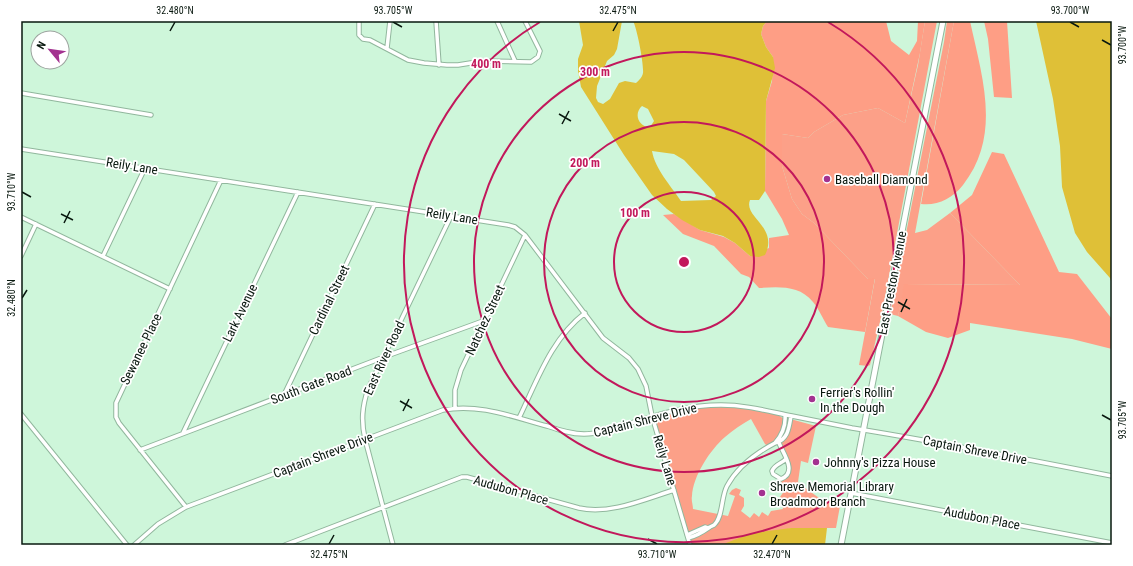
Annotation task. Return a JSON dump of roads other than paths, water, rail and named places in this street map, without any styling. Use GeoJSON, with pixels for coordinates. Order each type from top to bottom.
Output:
{"type":"FeatureCollection","features":[{"type":"Feature","properties":{"kind":"street"},"geometry":{"type":"LineString","coordinates":[[359,21],[359,35],[362,38],[387,48],[408,60],[424,64],[454,66],[483,61],[531,62],[538,57],[540,50],[536,45],[525,21]]}},
{"type":"Feature","properties":{"kind":"street"},"geometry":{"type":"LineString","coordinates":[[387,48],[390,21]]}},
{"type":"Feature","properties":{"kind":"street"},"geometry":{"type":"LineString","coordinates":[[436,21],[438,65]]}},
{"type":"Feature","properties":{"kind":"street"},"geometry":{"type":"LineString","coordinates":[[497,21],[515,61]]}},
{"type":"Feature","properties":{"kind":"street","name":"East Preston Avenue"},"geometry":{"type":"LineString","coordinates":[[841,545],[942,21]]}},
{"type":"Feature","properties":{"kind":"street"},"geometry":{"type":"LineString","coordinates":[[21,94],[151,115]]}},
{"type":"Feature","properties":{"kind":"street","name":"Reily Lane"},"geometry":{"type":"LineString","coordinates":[[21,150],[508,224],[515,227],[525,235],[603,338],[629,358],[638,370],[646,386],[652,416],[690,545]]}},
{"type":"Feature","properties":{"kind":"street"},"geometry":{"type":"LineString","coordinates":[[103,256],[145,168]]}},
{"type":"Feature","properties":{"kind":"street","name":"Sewanee Place"},"geometry":{"type":"LineString","coordinates":[[186,507],[119,423],[116,417],[116,403],[221,180]]}},
{"type":"Feature","properties":{"kind":"street","name":"Lark Avenue"},"geometry":{"type":"LineString","coordinates":[[183,433],[298,192]]}},
{"type":"Feature","properties":{"kind":"street","name":"Cardinal Street"},"geometry":{"type":"LineString","coordinates":[[284,395],[375,204]]}},
{"type":"Feature","properties":{"kind":"street","name":"East River Road"},"geometry":{"type":"LineString","coordinates":[[393,545],[365,439],[362,422],[364,400],[451,216]]}},
{"type":"Feature","properties":{"kind":"street"},"geometry":{"type":"LineString","coordinates":[[21,217],[170,289]]}},
{"type":"Feature","properties":{"kind":"street"},"geometry":{"type":"LineString","coordinates":[[21,256],[36,224]]}},
{"type":"Feature","properties":{"kind":"street","name":"Natchez Street"},"geometry":{"type":"LineString","coordinates":[[455,408],[455,390],[458,378],[483,321],[525,235]]}},
{"type":"Feature","properties":{"kind":"street"},"geometry":{"type":"LineString","coordinates":[[519,418],[556,343],[572,323],[585,313]]}},
{"type":"Feature","properties":{"kind":"street","name":"South Gate Road"},"geometry":{"type":"LineString","coordinates":[[140,450],[483,321]]}},
{"type":"Feature","properties":{"kind":"street","name":"Captain Shreve Drive"},"geometry":{"type":"LineString","coordinates":[[134,545],[158,524],[186,507],[365,439],[444,410],[455,408],[478,408],[565,431],[586,434],[605,431],[652,416],[699,406],[718,405],[755,408],[785,415],[1112,476]]}},
{"type":"Feature","properties":{"kind":"street"},"geometry":{"type":"LineString","coordinates":[[21,414],[127,545]]}},
{"type":"Feature","properties":{"kind":"street"},"geometry":{"type":"LineString","coordinates":[[777,443],[785,425],[785,415]]}},
{"type":"Feature","properties":{"kind":"street"},"geometry":{"type":"LineString","coordinates":[[687,536],[702,534],[715,524],[720,515],[722,499],[727,486],[741,467],[761,451],[782,441],[788,433],[791,416]]}},
{"type":"Feature","properties":{"kind":"street"},"geometry":{"type":"LineString","coordinates":[[777,443],[790,466],[790,471],[785,478],[781,479],[773,474],[772,471],[776,465],[786,459]]}},
{"type":"Feature","properties":{"kind":"street","name":"Audubon Place"},"geometry":{"type":"LineString","coordinates":[[285,545],[465,477],[595,511],[606,510],[674,490]]}},
{"type":"Feature","properties":{"kind":"street","name":"Audubon Place"},"geometry":{"type":"LineString","coordinates":[[851,493],[1112,543]]}},
{"type":"Feature","properties":{"kind":"place","name":"Baseball Diamond"},"geometry":{"type":"Point","coordinates":[827,179]}},
{"type":"Feature","properties":{"kind":"place","name":"Ferrier's Rollin' In the Dough"},"geometry":{"type":"Point","coordinates":[812,399]}},
{"type":"Feature","properties":{"kind":"place","name":"Johnny's Pizza House"},"geometry":{"type":"Point","coordinates":[816,462]}},
{"type":"Feature","properties":{"kind":"place","name":"Shreve Memorial Library Broadmoor Branch"},"geometry":{"type":"Point","coordinates":[762,493]}}]}
